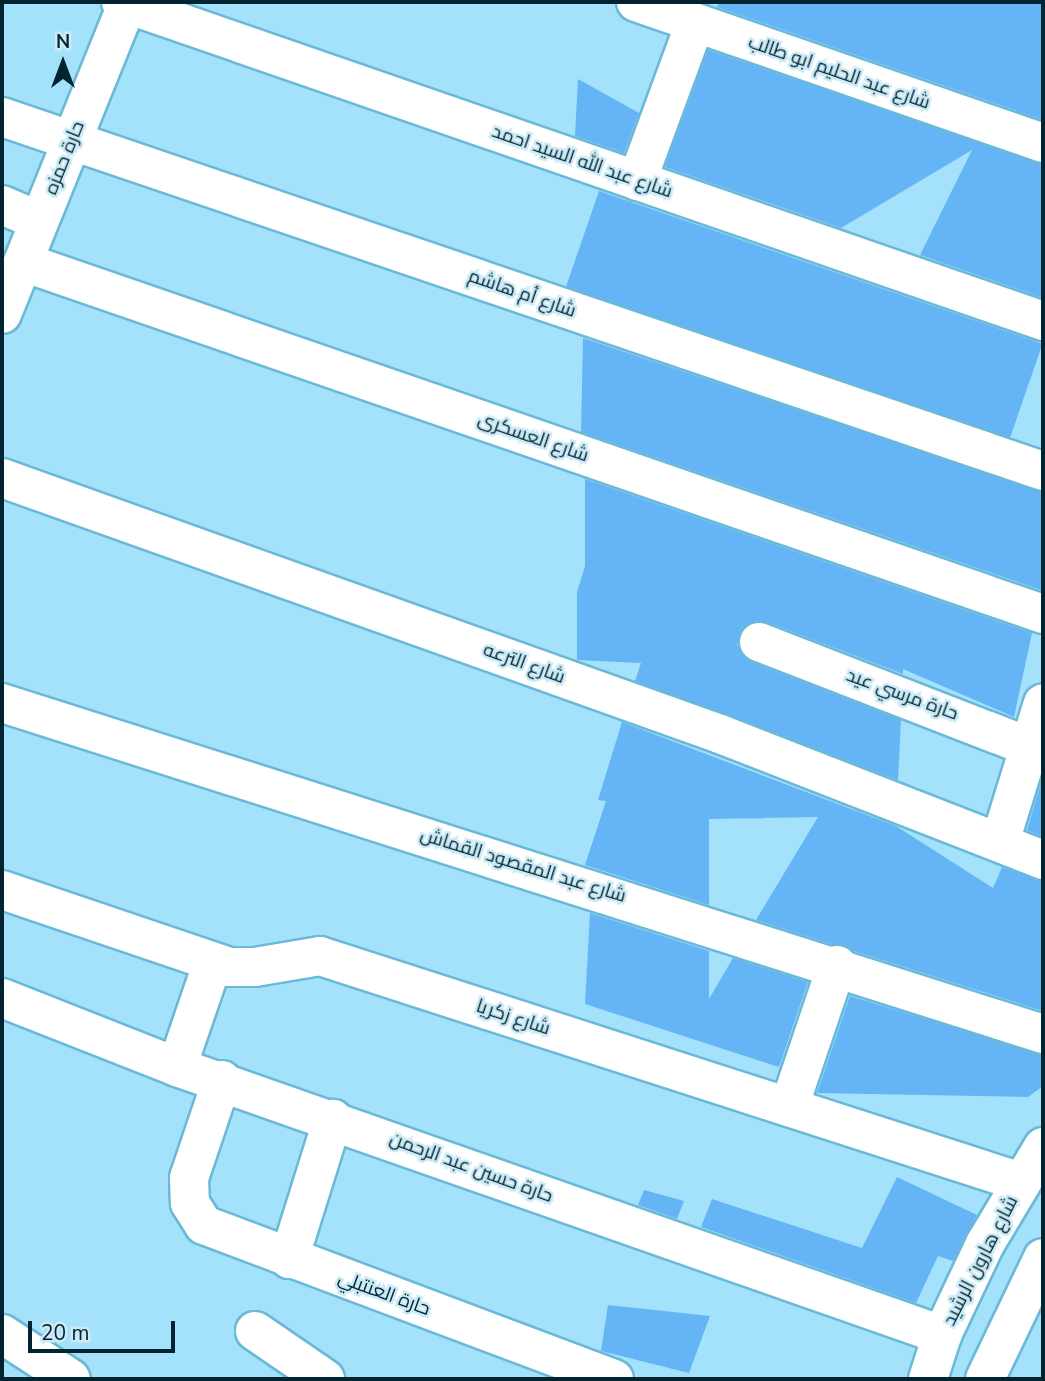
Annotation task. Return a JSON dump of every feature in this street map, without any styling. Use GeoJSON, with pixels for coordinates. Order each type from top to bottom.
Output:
{"type":"FeatureCollection","features":[{"type":"Feature","properties":{"kind":"street","name":"شارع عبد الحليم ابو طالب"},"geometry":{"type":"LineString","coordinates":[[636,2],[1043,143]]}},
{"type":"Feature","properties":{"kind":"street","name":"حارة حمزه"},"geometry":{"type":"LineString","coordinates":[[2,314],[125,3]]}},
{"type":"Feature","properties":{"kind":"street","name":"شارع عبد الله السيد احمد"},"geometry":{"type":"LineString","coordinates":[[125,3],[1043,321]]}},
{"type":"Feature","properties":{"kind":"street"},"geometry":{"type":"LineString","coordinates":[[637,181],[695,23]]}},
{"type":"Feature","properties":{"kind":"street","name":"شارع أم هاشم"},"geometry":{"type":"LineString","coordinates":[[2,117],[1043,471]]}},
{"type":"Feature","properties":{"kind":"street"},"geometry":{"type":"LineString","coordinates":[[2,205],[39,221]]}},
{"type":"Feature","properties":{"kind":"street","name":"شارع العسكرى"},"geometry":{"type":"LineString","coordinates":[[23,262],[1043,614]]}},
{"type":"Feature","properties":{"kind":"street","name":"شارع الترعه"},"geometry":{"type":"LineString","coordinates":[[2,478],[707,729],[1043,860]]}},
{"type":"Feature","properties":{"kind":"street","name":"حارة مرسي عيد"},"geometry":{"type":"LineString","coordinates":[[759,642],[1037,749]]}},
{"type":"Feature","properties":{"kind":"street","name":"شارع عبد المقصود القماش"},"geometry":{"type":"LineString","coordinates":[[2,703],[837,965],[1043,1034]]}},
{"type":"Feature","properties":{"kind":"street"},"geometry":{"type":"LineString","coordinates":[[1000,842],[1037,749],[1043,703]]}},
{"type":"Feature","properties":{"kind":"street","name":"شارع زكريا"},"geometry":{"type":"LineString","coordinates":[[2,891],[213,962],[248,968],[320,956],[1021,1182]]}},
{"type":"Feature","properties":{"kind":"street"},"geometry":{"type":"LineString","coordinates":[[177,1067],[213,962]]}},
{"type":"Feature","properties":{"kind":"street"},"geometry":{"type":"LineString","coordinates":[[789,1107],[837,965]]}},
{"type":"Feature","properties":{"kind":"street","name":"حارة حسين عبد الرحمن"},"geometry":{"type":"LineString","coordinates":[[2,998],[177,1067],[222,1080],[942,1335]]}},
{"type":"Feature","properties":{"kind":"street","name":"حارة العنتبلي"},"geometry":{"type":"LineString","coordinates":[[222,1080],[189,1178],[190,1203],[204,1225],[614,1379]]}},
{"type":"Feature","properties":{"kind":"street"},"geometry":{"type":"LineString","coordinates":[[289,1259],[333,1119]]}},
{"type":"Feature","properties":{"kind":"street","name":"شارع هارون الرشيد"},"geometry":{"type":"LineString","coordinates":[[928,1379],[942,1335],[985,1244],[1043,1147]]}},
{"type":"Feature","properties":{"kind":"street"},"geometry":{"type":"LineString","coordinates":[[985,1379],[1043,1258]]}},
{"type":"Feature","properties":{"kind":"street"},"geometry":{"type":"LineString","coordinates":[[255,1331],[325,1379]]}},
{"type":"Feature","properties":{"kind":"street"},"geometry":{"type":"LineString","coordinates":[[2,1334],[71,1379]]}},
{"type":"Feature","properties":{"kind":"building"},"geometry":{"type":"Polygon","coordinates":[[[719,2],[1043,2],[1043,120],[717,7],[719,2]]]}},
{"type":"Feature","properties":{"kind":"building"},"geometry":{"type":"Polygon","coordinates":[[[708,50],[1043,164],[1043,298],[920,255],[972,150],[841,228],[665,167],[708,50]]]}},
{"type":"Feature","properties":{"kind":"building"},"geometry":{"type":"Polygon","coordinates":[[[578,79],[639,113],[624,153],[575,136],[578,79]]]}},
{"type":"Feature","properties":{"kind":"building"},"geometry":{"type":"Polygon","coordinates":[[[599,191],[1042,344],[1009,440],[566,287],[599,191]]]}},
{"type":"Feature","properties":{"kind":"building"},"geometry":{"type":"Polygon","coordinates":[[[583,338],[1043,492],[1041,590],[581,432],[583,338]]]}},
{"type":"Feature","properties":{"kind":"building"},"geometry":{"type":"Polygon","coordinates":[[[585,479],[1032,633],[1014,717],[903,669],[903,674],[767,622],[745,625],[737,645],[751,662],[901,720],[898,780],[635,681],[641,663],[577,660],[577,592],[585,566],[585,479]]]}},
{"type":"Feature","properties":{"kind":"building"},"geometry":{"type":"Polygon","coordinates":[[[622,722],[896,826],[993,888],[1002,867],[1043,881],[1043,1011],[756,920],[818,817],[709,819],[709,905],[585,865],[606,801],[598,800],[622,722]]]}},
{"type":"Feature","properties":{"kind":"building"},"geometry":{"type":"Polygon","coordinates":[[[1043,776],[1043,837],[1027,830],[1043,776]]]}},
{"type":"Feature","properties":{"kind":"building"},"geometry":{"type":"Polygon","coordinates":[[[590,913],[709,951],[709,999],[733,958],[808,982],[779,1067],[585,1004],[590,913]]]}},
{"type":"Feature","properties":{"kind":"building"},"geometry":{"type":"Polygon","coordinates":[[[850,996],[1043,1055],[1043,1086],[1028,1097],[817,1093],[850,996]]]}},
{"type":"Feature","properties":{"kind":"building"},"geometry":{"type":"Polygon","coordinates":[[[897,1177],[977,1215],[953,1261],[938,1256],[916,1303],[701,1227],[712,1199],[862,1248],[897,1177]]]}},
{"type":"Feature","properties":{"kind":"building"},"geometry":{"type":"Polygon","coordinates":[[[644,1190],[684,1201],[677,1219],[638,1205],[644,1190]]]}},
{"type":"Feature","properties":{"kind":"building"},"geometry":{"type":"Polygon","coordinates":[[[608,1305],[710,1316],[689,1373],[601,1351],[608,1305]]]}}]}
